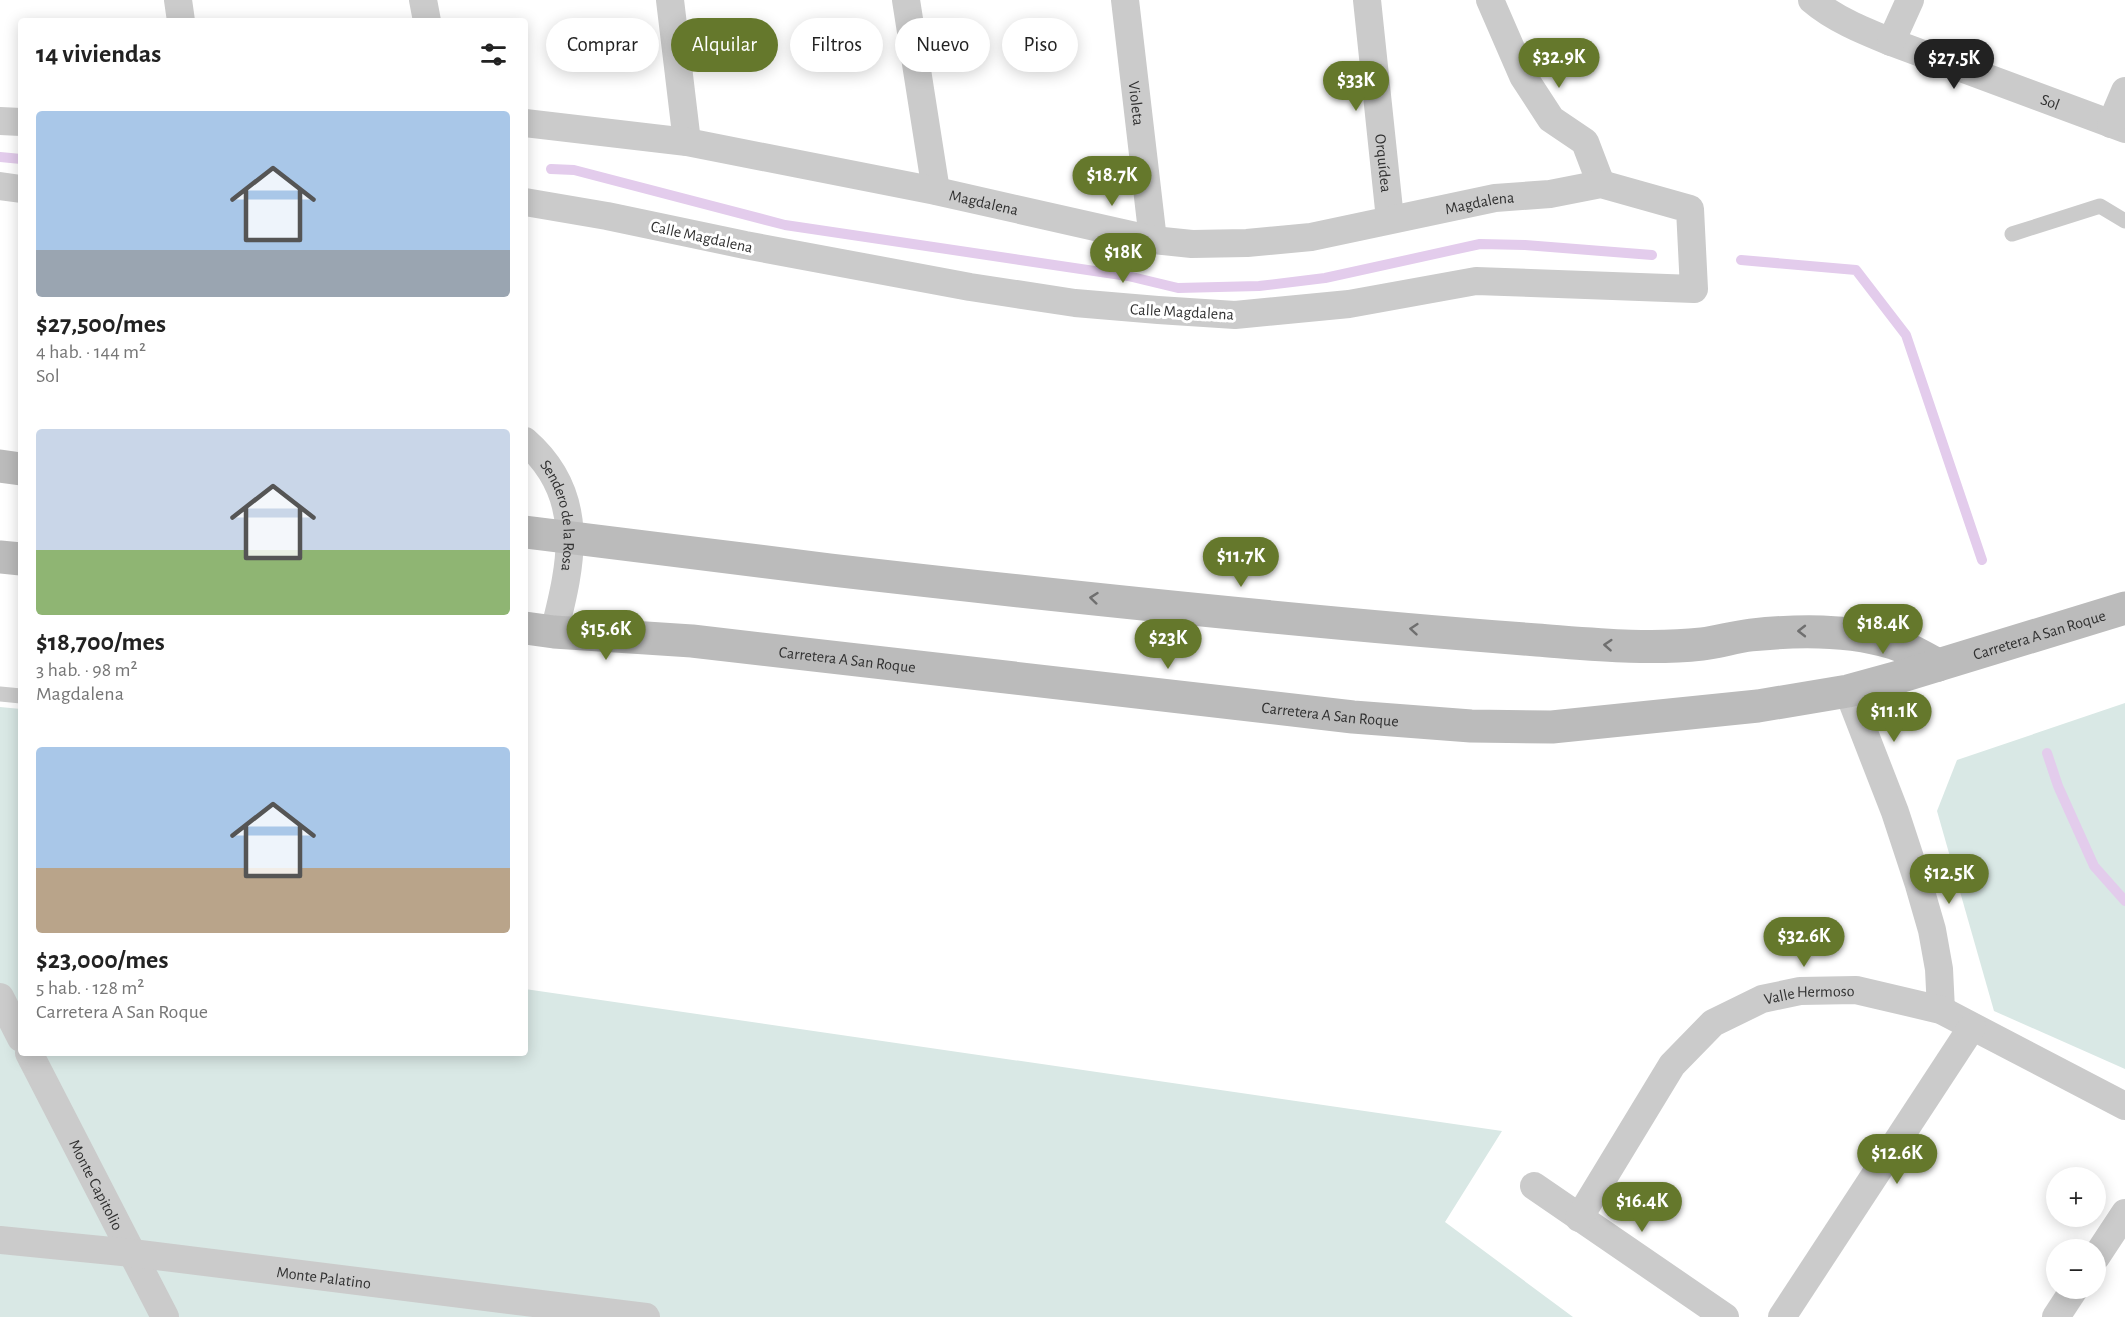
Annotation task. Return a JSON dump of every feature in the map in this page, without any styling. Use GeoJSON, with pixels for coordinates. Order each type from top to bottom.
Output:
{"type":"FeatureCollection","features":[{"type":"Feature","properties":{"kind":"main road"},"geometry":{"type":"LineString","coordinates":[[0,466],[18,469]]}},
{"type":"Feature","properties":{"kind":"main road"},"geometry":{"type":"LineString","coordinates":[[528,532],[830,570],[1314,621],[1537,640],[1627,646],[1701,644],[1747,635],[1801,630],[1834,633],[1864,636],[1896,644],[1938,665]]}},
{"type":"Feature","properties":{"kind":"main road"},"geometry":{"type":"LineString","coordinates":[[0,557],[18,559]]}},
{"type":"Feature","properties":{"kind":"main road","name":"Carretera A San Roque"},"geometry":{"type":"LineString","coordinates":[[540,630],[692,641],[1353,717],[1471,726],[1552,727],[1758,706],[1848,691],[2125,608]]}},
{"type":"Feature","properties":{"kind":"street"},"geometry":{"type":"LineString","coordinates":[[178,0],[181,18]]}},
{"type":"Feature","properties":{"kind":"street"},"geometry":{"type":"LineString","coordinates":[[423,0],[426,18]]}},
{"type":"Feature","properties":{"kind":"street"},"geometry":{"type":"LineString","coordinates":[[670,0],[687,142]]}},
{"type":"Feature","properties":{"kind":"street"},"geometry":{"type":"LineString","coordinates":[[906,0],[936,191]]}},
{"type":"Feature","properties":{"kind":"street","name":"Violeta"},"geometry":{"type":"LineString","coordinates":[[1125,0],[1154,240]]}},
{"type":"Feature","properties":{"kind":"street","name":"Orquídea"},"geometry":{"type":"LineString","coordinates":[[1368,0],[1390,219]]}},
{"type":"Feature","properties":{"kind":"street"},"geometry":{"type":"LineString","coordinates":[[1490,0],[1523,76],[1551,119],[1585,142],[1601,184]]}},
{"type":"Feature","properties":{"kind":"street","name":"Sol"},"geometry":{"type":"LineString","coordinates":[[1812,0],[1831,14],[1891,42],[2118,126]]}},
{"type":"Feature","properties":{"kind":"street"},"geometry":{"type":"LineString","coordinates":[[1891,42],[1910,0]]}},
{"type":"Feature","properties":{"kind":"street"},"geometry":{"type":"LineString","coordinates":[[2118,126],[2125,91]]}},
{"type":"Feature","properties":{"kind":"street"},"geometry":{"type":"LineString","coordinates":[[0,121],[18,122]]}},
{"type":"Feature","properties":{"kind":"street","name":"Magdalena"},"geometry":{"type":"LineString","coordinates":[[528,123],[687,142],[936,191],[1154,240],[1192,244],[1247,243],[1311,237],[1495,198],[1550,194],[1601,184],[1690,209]]}},
{"type":"Feature","properties":{"kind":"street"},"geometry":{"type":"LineString","coordinates":[[0,186],[18,189]]}},
{"type":"Feature","properties":{"kind":"street","name":"Calle Magdalena"},"geometry":{"type":"LineString","coordinates":[[528,203],[970,287],[1075,303],[1234,315],[1349,304],[1476,281],[1694,289],[1690,209]]}},
{"type":"Feature","properties":{"kind":"street","name":"Sendero de la Rosa"},"geometry":{"type":"LineString","coordinates":[[528,444],[540,454],[554,474],[563,494],[572,538],[565,590],[540,630]]}},
{"type":"Feature","properties":{"kind":"street"},"geometry":{"type":"LineString","coordinates":[[1848,691],[1885,783],[1919,885],[1932,930],[1939,969],[1941,1010]]}},
{"type":"Feature","properties":{"kind":"street","name":"Valle Hermoso"},"geometry":{"type":"LineString","coordinates":[[1579,1218],[1672,1065],[1713,1023],[1762,999],[1800,991],[1856,990],[1941,1010],[2125,1106]]}},
{"type":"Feature","properties":{"kind":"street"},"geometry":{"type":"LineString","coordinates":[[0,997],[18,1032]]}},
{"type":"Feature","properties":{"kind":"street"},"geometry":{"type":"LineString","coordinates":[[1782,1317],[1972,1027]]}},
{"type":"Feature","properties":{"kind":"street","name":"Monte Capitolio"},"geometry":{"type":"LineString","coordinates":[[31,1056],[165,1317]]}},
{"type":"Feature","properties":{"kind":"street"},"geometry":{"type":"LineString","coordinates":[[1534,1186],[1725,1317]]}},
{"type":"Feature","properties":{"kind":"street"},"geometry":{"type":"LineString","coordinates":[[2106,1242],[2125,1213]]}},
{"type":"Feature","properties":{"kind":"street","name":"Monte Palatino"},"geometry":{"type":"LineString","coordinates":[[0,1240],[132,1253],[646,1317]]}},
{"type":"Feature","properties":{"kind":"street"},"geometry":{"type":"LineString","coordinates":[[2056,1317],[2068,1299]]}},
{"type":"Feature","properties":{"kind":"lane"},"geometry":{"type":"LineString","coordinates":[[2013,234],[2100,206],[2125,221]]}},
{"type":"Feature","properties":{"kind":"lane"},"geometry":{"type":"LineString","coordinates":[[0,694],[18,696]]}},
{"type":"Feature","properties":{"kind":"shaded area"},"geometry":{"type":"Polygon","coordinates":[[[2125,703],[2125,1069],[1994,1011],[1937,811],[1957,760],[2125,703]]]}},
{"type":"Feature","properties":{"kind":"shaded area"},"geometry":{"type":"Polygon","coordinates":[[[0,707],[18,709],[18,1056],[528,1056],[528,989],[1502,1131],[1445,1222],[1573,1317],[0,1317],[0,707]]]}},
{"type":"Feature","properties":{"kind":"waterway"},"geometry":{"type":"LineString","coordinates":[[0,157],[18,159]]}},
{"type":"Feature","properties":{"kind":"waterway"},"geometry":{"type":"LineString","coordinates":[[551,169],[574,170],[785,225],[1128,276],[1178,288],[1259,286],[1325,278],[1480,244],[1525,245],[1652,255]]}},
{"type":"Feature","properties":{"kind":"waterway"},"geometry":{"type":"LineString","coordinates":[[1741,260],[1856,270],[1906,335],[1982,560]]}},
{"type":"Feature","properties":{"kind":"waterway"},"geometry":{"type":"LineString","coordinates":[[2047,753],[2058,786],[2094,866],[2125,901]]}}]}
